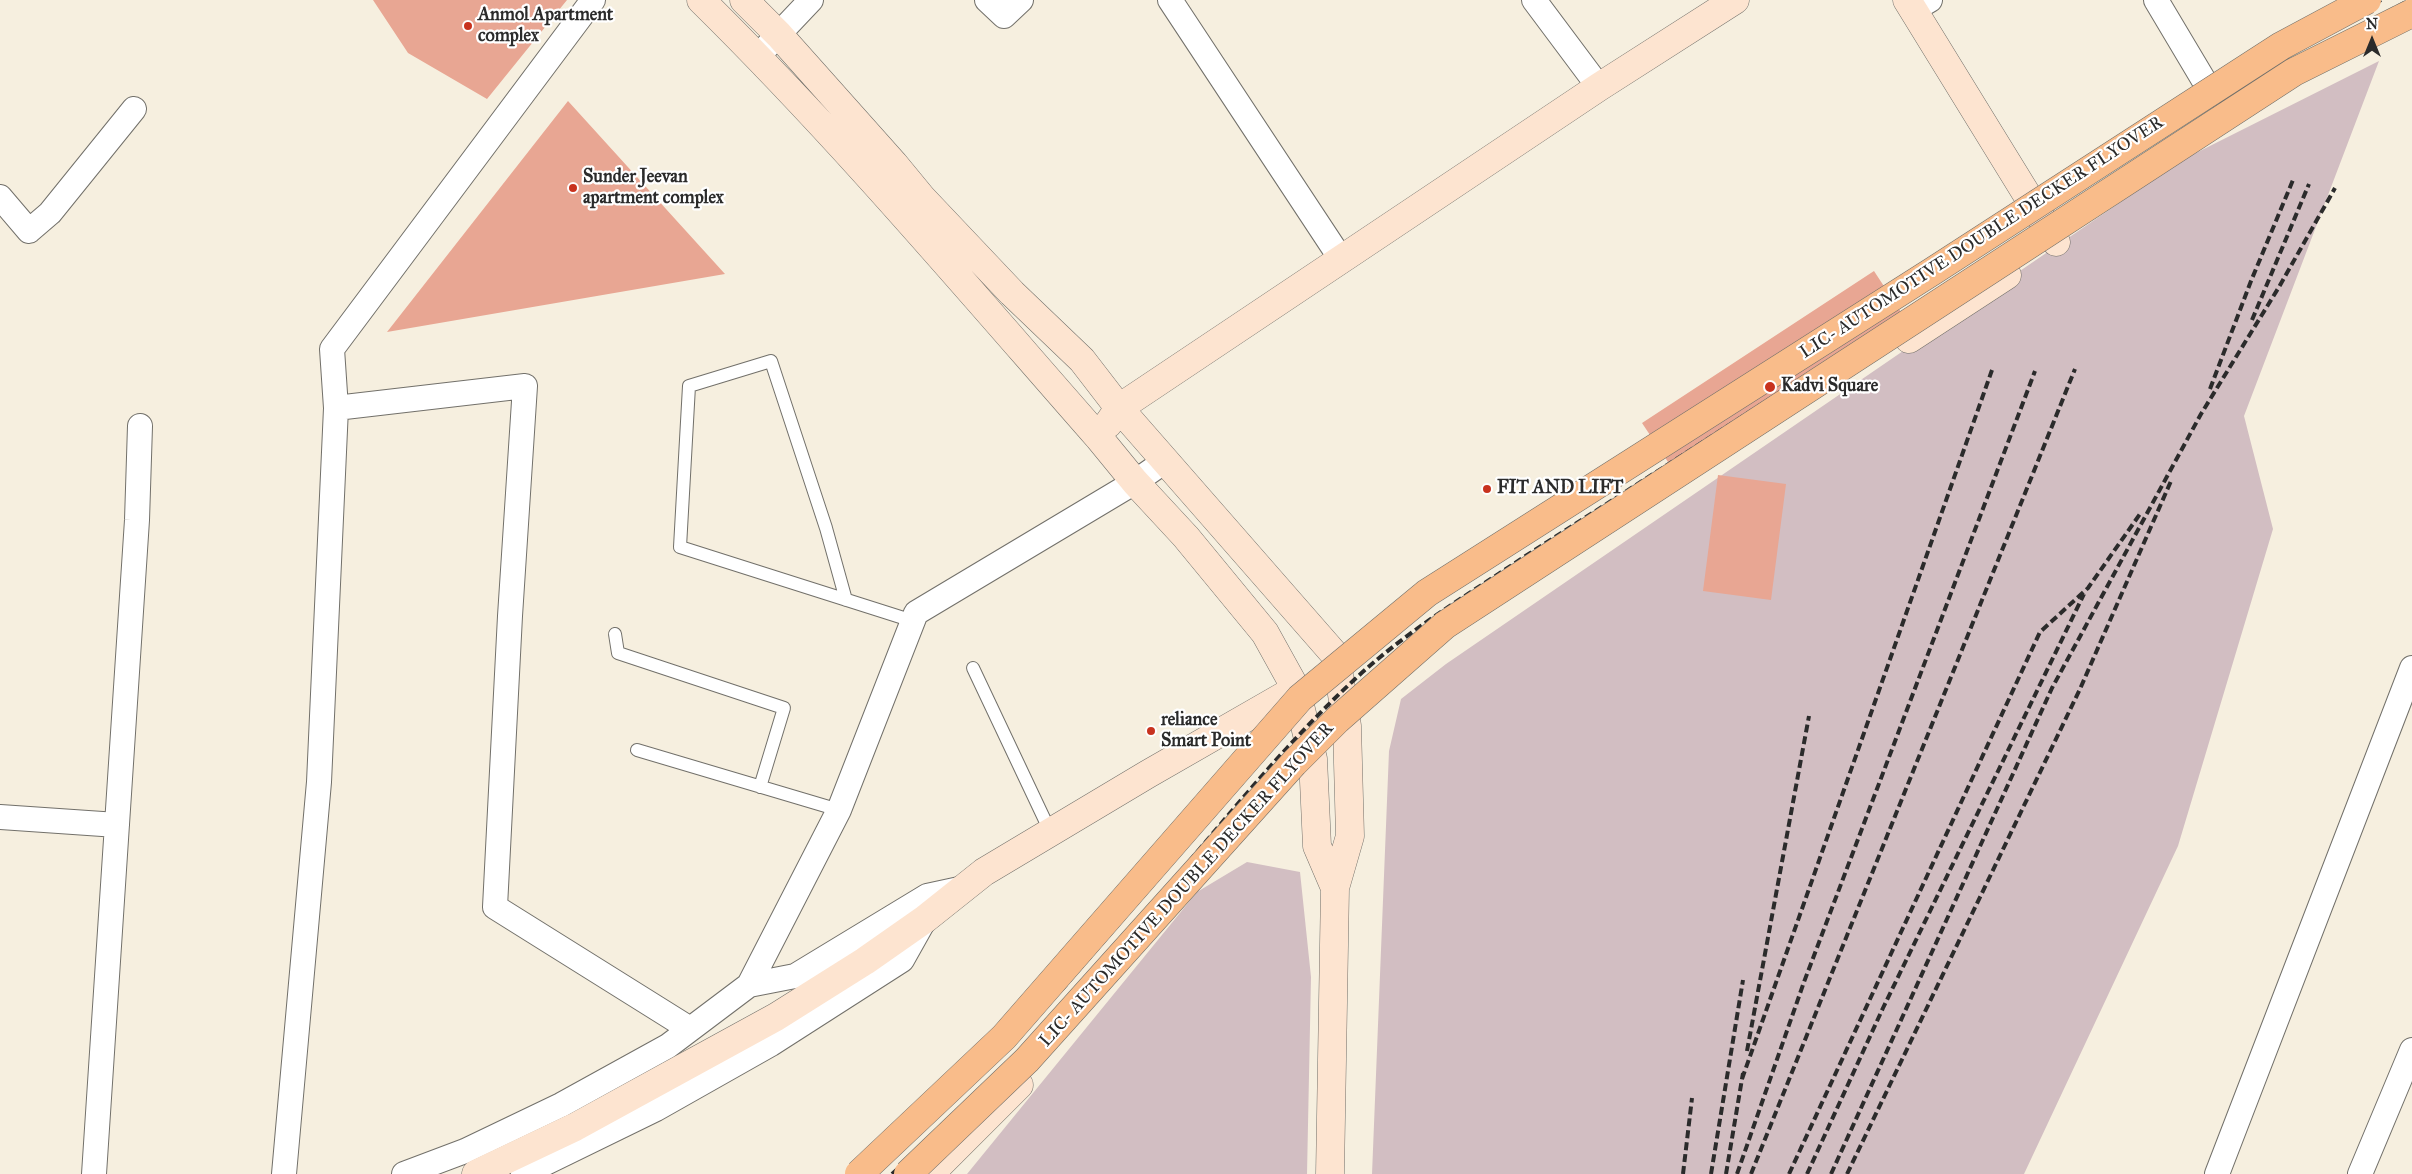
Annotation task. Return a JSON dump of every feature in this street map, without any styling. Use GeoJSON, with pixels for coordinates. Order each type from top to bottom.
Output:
{"type":"FeatureCollection","features":[{"type":"Feature","properties":{"kind":"main road"},"geometry":{"type":"LineString","coordinates":[[701,0],[758,56],[1100,438],[1135,482],[1186,537],[1265,633],[1296,690],[1313,759],[1317,846],[1336,888]]}},
{"type":"Feature","properties":{"kind":"main road"},"geometry":{"type":"LineString","coordinates":[[744,0],[779,35],[922,198],[1012,293],[1082,360],[1119,408],[1336,656],[1347,726],[1350,836],[1336,888],[1330,1174]]}},
{"type":"Feature","properties":{"kind":"main road"},"geometry":{"type":"LineString","coordinates":[[1100,438],[1119,408],[1599,87],[1736,0]]}},
{"type":"Feature","properties":{"kind":"main road"},"geometry":{"type":"LineString","coordinates":[[845,1174],[997,1029],[1296,690],[1422,582],[2279,37],[2349,0]]}},
{"type":"Feature","properties":{"kind":"main road","name":"LIC- AUTOMOTIVE DOUBLE DECKER FLYOVER"},"geometry":{"type":"LineString","coordinates":[[859,1174],[1004,1037],[1300,698],[1427,593],[2273,51],[2366,0]]}},
{"type":"Feature","properties":{"kind":"main road"},"geometry":{"type":"LineString","coordinates":[[1917,3],[2027,198],[2056,242]]}},
{"type":"Feature","properties":{"kind":"main road","name":"LIC- AUTOMOTIVE DOUBLE DECKER FLYOVER"},"geometry":{"type":"LineString","coordinates":[[908,1174],[1027,1060],[1294,763],[1337,720],[1445,625],[2294,72],[2412,12]]}},
{"type":"Feature","properties":{"kind":"main road"},"geometry":{"type":"LineString","coordinates":[[930,1174],[1037,1068],[1313,759],[1347,726],[1453,633],[2056,242],[2300,80],[2412,24]]}},
{"type":"Feature","properties":{"kind":"main road"},"geometry":{"type":"LineString","coordinates":[[476,1174],[575,1127],[776,1017],[866,961],[925,919],[984,872],[1050,831],[1296,690]]}},
{"type":"Feature","properties":{"kind":"street"},"geometry":{"type":"LineString","coordinates":[[284,1174],[319,782],[336,408],[332,349],[593,0]]}},
{"type":"Feature","properties":{"kind":"street"},"geometry":{"type":"LineString","coordinates":[[758,56],[811,0]]}},
{"type":"Feature","properties":{"kind":"street"},"geometry":{"type":"LineString","coordinates":[[987,0],[1004,16],[1021,0]]}},
{"type":"Feature","properties":{"kind":"street"},"geometry":{"type":"LineString","coordinates":[[1170,0],[1341,259]]}},
{"type":"Feature","properties":{"kind":"street"},"geometry":{"type":"LineString","coordinates":[[1534,0],[1599,87]]}},
{"type":"Feature","properties":{"kind":"street"},"geometry":{"type":"LineString","coordinates":[[2156,0],[2206,84]]}},
{"type":"Feature","properties":{"kind":"street"},"geometry":{"type":"LineString","coordinates":[[0,197],[29,231],[50,213],[134,109]]}},
{"type":"Feature","properties":{"kind":"street"},"geometry":{"type":"LineString","coordinates":[[336,408],[526,386],[510,616],[495,908],[690,1029]]}},
{"type":"Feature","properties":{"kind":"street"},"geometry":{"type":"LineString","coordinates":[[94,1174],[137,520],[140,426]]}},
{"type":"Feature","properties":{"kind":"street"},"geometry":{"type":"LineString","coordinates":[[749,985],[839,810],[916,613],[1135,482],[1165,461]]}},
{"type":"Feature","properties":{"kind":"street"},"geometry":{"type":"LineString","coordinates":[[2217,1174],[2412,668]]}},
{"type":"Feature","properties":{"kind":"street"},"geometry":{"type":"LineString","coordinates":[[0,817],[118,825]]}},
{"type":"Feature","properties":{"kind":"street"},"geometry":{"type":"LineString","coordinates":[[404,1174],[465,1150],[561,1105],[668,1046],[749,985],[795,976],[928,896],[964,888]]}},
{"type":"Feature","properties":{"kind":"street"},"geometry":{"type":"LineString","coordinates":[[523,1174],[656,1109],[771,1044],[902,960],[925,919]]}},
{"type":"Feature","properties":{"kind":"street"},"geometry":{"type":"LineString","coordinates":[[2360,1174],[2412,1050]]}},
{"type":"Feature","properties":{"kind":"lane"},"geometry":{"type":"LineString","coordinates":[[846,600],[826,528],[771,361],[688,386],[680,547],[846,600],[913,621]]}},
{"type":"Feature","properties":{"kind":"lane"},"geometry":{"type":"LineString","coordinates":[[615,634],[618,653],[784,708],[760,787]]}},
{"type":"Feature","properties":{"kind":"lane"},"geometry":{"type":"LineString","coordinates":[[973,668],[1050,831]]}},
{"type":"Feature","properties":{"kind":"lane"},"geometry":{"type":"LineString","coordinates":[[638,750],[839,810]]}},
{"type":"Feature","properties":{"kind":"shaded area"},"geometry":{"type":"Polygon","coordinates":[[[2379,61],[2244,416],[2273,529],[2178,846],[2024,1174],[1372,1174],[1389,751],[1401,699],[1446,664],[2182,160],[2379,61]]]}},
{"type":"Feature","properties":{"kind":"shaded area"},"geometry":{"type":"Polygon","coordinates":[[[1247,862],[1300,872],[1311,977],[1307,1174],[967,1174],[1197,892],[1247,862]]]}},
{"type":"Feature","properties":{"kind":"building","name":"Anmol Apartment complex"},"geometry":{"type":"Polygon","coordinates":[[[373,0],[567,0],[487,99],[408,53],[373,0]]]}},
{"type":"Feature","properties":{"kind":"building","name":"Sunder Jeevan apartment complex"},"geometry":{"type":"Polygon","coordinates":[[[568,101],[725,274],[387,332],[568,101]]]}},
{"type":"Feature","properties":{"kind":"building"},"geometry":{"type":"Polygon","coordinates":[[[1874,271],[1914,332],[1682,483],[1642,423],[1874,271]]]}},
{"type":"Feature","properties":{"kind":"building"},"geometry":{"type":"Polygon","coordinates":[[[1718,475],[1786,484],[1771,600],[1703,591],[1718,475]]]}},
{"type":"Feature","properties":{"kind":"railway"},"geometry":{"type":"LineString","coordinates":[[872,1174],[953,1101],[1064,987],[1294,721],[1347,669],[1395,627],[1517,546],[2136,147],[2296,46],[2381,0]]}},
{"type":"Feature","properties":{"kind":"railway"},"geometry":{"type":"LineString","coordinates":[[892,1174],[982,1089],[1040,1030],[1096,970],[1293,742],[1354,680],[1394,646],[1436,615],[1524,557],[2302,57],[2410,0]]}},
{"type":"Feature","properties":{"kind":"railway"},"geometry":{"type":"LineString","coordinates":[[2210,389],[2251,281],[2293,180]]}},
{"type":"Feature","properties":{"kind":"railway"},"geometry":{"type":"LineString","coordinates":[[2252,320],[2309,184]]}},
{"type":"Feature","properties":{"kind":"railway"},"geometry":{"type":"LineString","coordinates":[[1831,1174],[2052,688],[2201,414],[2279,287],[2335,188]]}},
{"type":"Feature","properties":{"kind":"railway"},"geometry":{"type":"LineString","coordinates":[[1751,1174],[2075,369]]}},
{"type":"Feature","properties":{"kind":"railway"},"geometry":{"type":"LineString","coordinates":[[1742,1079],[1992,370]]}},
{"type":"Feature","properties":{"kind":"railway"},"geometry":{"type":"LineString","coordinates":[[1737,1174],[1804,982],[2035,371]]}},
{"type":"Feature","properties":{"kind":"railway"},"geometry":{"type":"LineString","coordinates":[[1847,1174],[2080,689],[2171,481]]}},
{"type":"Feature","properties":{"kind":"railway"},"geometry":{"type":"LineString","coordinates":[[1789,1174],[2040,632],[2088,588],[2140,514]]}},
{"type":"Feature","properties":{"kind":"railway"},"geometry":{"type":"LineString","coordinates":[[1807,1174],[1883,1008],[2084,594]]}},
{"type":"Feature","properties":{"kind":"railway"},"geometry":{"type":"LineString","coordinates":[[1747,1051],[1809,716]]}},
{"type":"Feature","properties":{"kind":"railway"},"geometry":{"type":"LineString","coordinates":[[1711,1174],[1743,980]]}},
{"type":"Feature","properties":{"kind":"railway"},"geometry":{"type":"LineString","coordinates":[[1726,1174],[1743,1073]]}},
{"type":"Feature","properties":{"kind":"railway"},"geometry":{"type":"LineString","coordinates":[[1683,1174],[1692,1098]]}},
{"type":"Feature","properties":{"kind":"place","name":"Anmol Apartment complex"},"geometry":{"type":"Point","coordinates":[468,26]}},
{"type":"Feature","properties":{"kind":"place","name":"Sunder Jeevan apartment complex"},"geometry":{"type":"Point","coordinates":[573,188]}},
{"type":"Feature","properties":{"kind":"place","name":"Kadvi Square"},"geometry":{"type":"Point","coordinates":[1770,387]}},
{"type":"Feature","properties":{"kind":"place","name":"FIT AND LIFT"},"geometry":{"type":"Point","coordinates":[1487,489]}},
{"type":"Feature","properties":{"kind":"place","name":"reliance Smart Point"},"geometry":{"type":"Point","coordinates":[1151,731]}}]}
